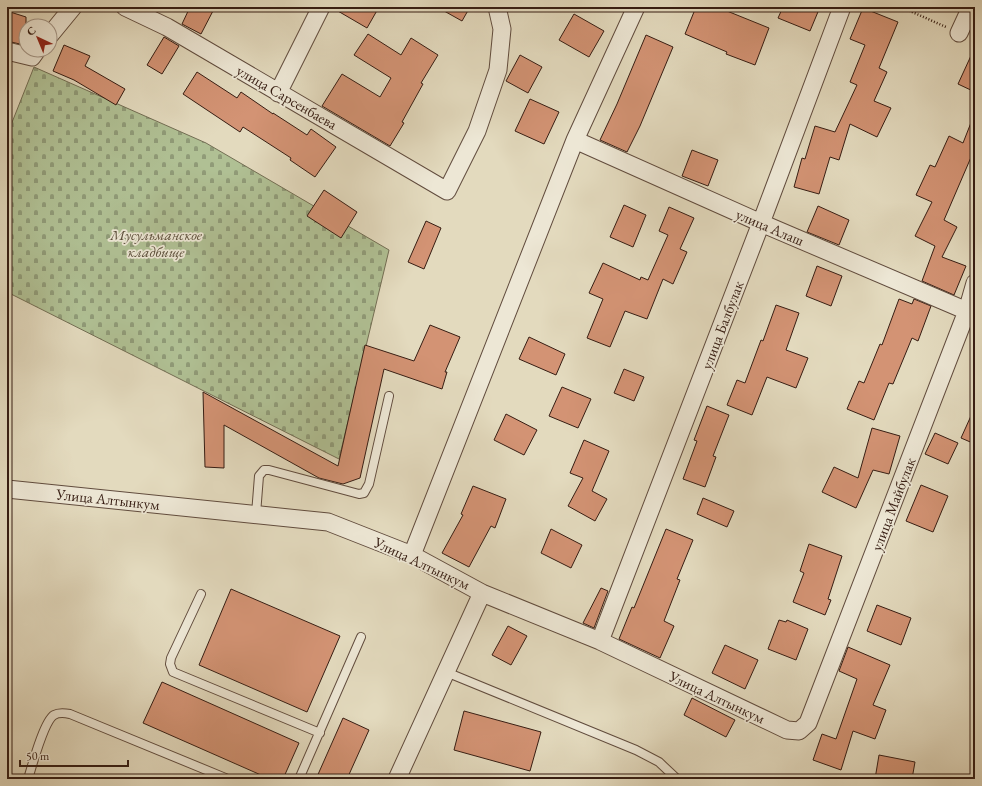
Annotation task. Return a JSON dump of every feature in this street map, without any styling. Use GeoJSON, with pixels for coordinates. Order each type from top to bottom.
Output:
{"type":"FeatureCollection","features":[{"type":"Feature","properties":{"kind":"street"},"geometry":{"type":"LineString","coordinates":[[58,25],[73,7]]}},
{"type":"Feature","properties":{"kind":"street","name":"улица Сарсенбаева"},"geometry":{"type":"LineString","coordinates":[[125,7],[167,27],[447,191],[477,131],[498,70],[502,29],[497,7]]}},
{"type":"Feature","properties":{"kind":"street"},"geometry":{"type":"LineString","coordinates":[[278,92],[321,7]]}},
{"type":"Feature","properties":{"kind":"street"},"geometry":{"type":"LineString","coordinates":[[412,555],[575,140],[636,7]]}},
{"type":"Feature","properties":{"kind":"street","name":"улица Балбулак"},"geometry":{"type":"LineString","coordinates":[[600,641],[762,223],[842,7]]}},
{"type":"Feature","properties":{"kind":"street"},"geometry":{"type":"LineString","coordinates":[[959,33],[971,7]]}},
{"type":"Feature","properties":{"kind":"street"},"geometry":{"type":"LineString","coordinates":[[7,51],[18,52]]}},
{"type":"Feature","properties":{"kind":"street","name":"улица Алаш"},"geometry":{"type":"LineString","coordinates":[[575,140],[762,223],[967,310]]}},
{"type":"Feature","properties":{"kind":"street","name":"улица Майбулак"},"geometry":{"type":"LineString","coordinates":[[808,723],[967,310],[975,283]]}},
{"type":"Feature","properties":{"kind":"street","name":"Улица Алтынкум"},"geometry":{"type":"LineString","coordinates":[[7,489],[328,522],[412,555],[482,593],[600,641],[786,730],[799,731],[808,723]]}},
{"type":"Feature","properties":{"kind":"street"},"geometry":{"type":"LineString","coordinates":[[397,779],[482,593]]}},
{"type":"Feature","properties":{"kind":"lane"},"geometry":{"type":"LineString","coordinates":[[256,514],[259,476],[264,470],[270,470],[359,494],[364,493],[369,484],[389,396]]}},
{"type":"Feature","properties":{"kind":"lane"},"geometry":{"type":"LineString","coordinates":[[201,594],[171,658],[170,664],[173,672],[320,733]]}},
{"type":"Feature","properties":{"kind":"lane"},"geometry":{"type":"LineString","coordinates":[[299,779],[361,637]]}},
{"type":"Feature","properties":{"kind":"lane"},"geometry":{"type":"LineString","coordinates":[[446,672],[636,750],[659,762],[678,779]]}},
{"type":"Feature","properties":{"kind":"lane"},"geometry":{"type":"LineString","coordinates":[[28,779],[47,723],[54,715],[62,713],[70,714],[228,779]]}},
{"type":"Feature","properties":{"kind":"path"},"geometry":{"type":"LineString","coordinates":[[901,7],[959,33]]}},
{"type":"Feature","properties":{"kind":"green space","name":"Мусульманское кладбище"},"geometry":{"type":"Polygon","coordinates":[[[34,67],[206,143],[389,250],[339,459],[7,292],[7,135],[34,67]]]}},
{"type":"Feature","properties":{"kind":"building"},"geometry":{"type":"Polygon","coordinates":[[[190,7],[215,7],[201,34],[182,24],[190,7]]]}},
{"type":"Feature","properties":{"kind":"building"},"geometry":{"type":"Polygon","coordinates":[[[331,7],[379,7],[367,28],[331,7]]]}},
{"type":"Feature","properties":{"kind":"building"},"geometry":{"type":"Polygon","coordinates":[[[437,7],[470,7],[462,21],[437,7]]]}},
{"type":"Feature","properties":{"kind":"building"},"geometry":{"type":"Polygon","coordinates":[[[696,7],[728,7],[727,11],[769,28],[755,65],[726,54],[727,52],[685,34],[696,7]]]}},
{"type":"Feature","properties":{"kind":"building"},"geometry":{"type":"Polygon","coordinates":[[[783,7],[820,7],[810,31],[778,18],[783,7]]]}},
{"type":"Feature","properties":{"kind":"building"},"geometry":{"type":"Polygon","coordinates":[[[863,8],[898,22],[879,68],[887,72],[874,101],[891,108],[877,137],[850,124],[839,160],[830,157],[819,194],[794,187],[802,158],[805,159],[815,126],[835,132],[857,85],[850,82],[865,45],[850,39],[863,8]]]}},
{"type":"Feature","properties":{"kind":"building"},"geometry":{"type":"Polygon","coordinates":[[[7,11],[26,17],[18,18],[18,44],[7,41],[7,11]]]}},
{"type":"Feature","properties":{"kind":"building"},"geometry":{"type":"Polygon","coordinates":[[[574,14],[604,31],[589,57],[559,40],[574,14]]]}},
{"type":"Feature","properties":{"kind":"building"},"geometry":{"type":"Polygon","coordinates":[[[368,34],[401,55],[411,38],[438,55],[421,83],[423,84],[402,122],[404,123],[390,146],[322,106],[342,74],[380,97],[391,78],[354,55],[368,34]]]}},
{"type":"Feature","properties":{"kind":"building"},"geometry":{"type":"Polygon","coordinates":[[[646,35],[673,47],[640,126],[627,152],[600,140],[646,35]]]}},
{"type":"Feature","properties":{"kind":"building"},"geometry":{"type":"Polygon","coordinates":[[[164,37],[179,46],[162,74],[147,65],[164,37]]]}},
{"type":"Feature","properties":{"kind":"building"},"geometry":{"type":"Polygon","coordinates":[[[64,45],[90,56],[85,66],[125,89],[116,105],[74,80],[53,71],[64,45]]]}},
{"type":"Feature","properties":{"kind":"building"},"geometry":{"type":"Polygon","coordinates":[[[975,47],[975,92],[958,84],[975,47]]]}},
{"type":"Feature","properties":{"kind":"building"},"geometry":{"type":"Polygon","coordinates":[[[520,55],[542,67],[528,93],[506,81],[520,55]]]}},
{"type":"Feature","properties":{"kind":"building"},"geometry":{"type":"Polygon","coordinates":[[[197,72],[237,98],[241,92],[307,135],[311,129],[336,147],[315,177],[290,160],[291,158],[243,127],[240,132],[183,94],[197,72]]]}},
{"type":"Feature","properties":{"kind":"building"},"geometry":{"type":"Polygon","coordinates":[[[530,99],[559,112],[544,144],[515,131],[530,99]]]}},
{"type":"Feature","properties":{"kind":"building"},"geometry":{"type":"Polygon","coordinates":[[[974,115],[975,148],[944,220],[957,227],[942,257],[966,266],[954,295],[922,281],[935,246],[915,236],[932,202],[916,195],[930,165],[935,167],[949,136],[963,143],[974,115]]]}},
{"type":"Feature","properties":{"kind":"building"},"geometry":{"type":"Polygon","coordinates":[[[692,150],[718,160],[708,186],[682,176],[692,150]]]}},
{"type":"Feature","properties":{"kind":"building"},"geometry":{"type":"Polygon","coordinates":[[[324,190],[357,212],[341,238],[307,216],[324,190]]]}},
{"type":"Feature","properties":{"kind":"building"},"geometry":{"type":"Polygon","coordinates":[[[624,205],[646,215],[633,247],[610,237],[624,205]]]}},
{"type":"Feature","properties":{"kind":"building"},"geometry":{"type":"Polygon","coordinates":[[[818,206],[849,220],[839,245],[807,232],[818,206]]]}},
{"type":"Feature","properties":{"kind":"building"},"geometry":{"type":"Polygon","coordinates":[[[669,207],[694,218],[680,249],[687,252],[673,284],[663,279],[647,319],[625,311],[610,347],[587,338],[603,299],[589,293],[603,263],[640,280],[641,277],[648,280],[668,235],[659,231],[669,207]]]}},
{"type":"Feature","properties":{"kind":"building"},"geometry":{"type":"Polygon","coordinates":[[[426,221],[441,228],[424,269],[408,262],[426,221]]]}},
{"type":"Feature","properties":{"kind":"building"},"geometry":{"type":"Polygon","coordinates":[[[817,266],[842,276],[831,306],[806,296],[817,266]]]}},
{"type":"Feature","properties":{"kind":"building"},"geometry":{"type":"Polygon","coordinates":[[[899,299],[912,304],[914,299],[931,306],[918,341],[912,338],[893,384],[889,383],[874,420],[847,409],[859,381],[864,383],[880,344],[882,345],[899,299]]]}},
{"type":"Feature","properties":{"kind":"building"},"geometry":{"type":"Polygon","coordinates":[[[776,305],[799,313],[786,350],[808,358],[796,388],[767,377],[752,415],[727,405],[737,380],[745,383],[761,340],[763,341],[776,305]]]}},
{"type":"Feature","properties":{"kind":"building"},"geometry":{"type":"Polygon","coordinates":[[[430,325],[460,337],[445,372],[447,372],[442,389],[384,369],[360,478],[343,484],[319,478],[224,425],[224,468],[205,467],[203,392],[338,466],[365,345],[414,361],[430,325]]]}},
{"type":"Feature","properties":{"kind":"building"},"geometry":{"type":"Polygon","coordinates":[[[529,337],[565,354],[556,375],[519,359],[529,337]]]}},
{"type":"Feature","properties":{"kind":"building"},"geometry":{"type":"Polygon","coordinates":[[[624,369],[644,377],[634,401],[614,393],[624,369]]]}},
{"type":"Feature","properties":{"kind":"building"},"geometry":{"type":"Polygon","coordinates":[[[562,387],[591,399],[578,428],[549,416],[562,387]]]}},
{"type":"Feature","properties":{"kind":"building"},"geometry":{"type":"Polygon","coordinates":[[[707,406],[729,415],[713,456],[716,457],[705,487],[683,479],[697,441],[694,440],[707,406]]]}},
{"type":"Feature","properties":{"kind":"building"},"geometry":{"type":"Polygon","coordinates":[[[975,407],[975,444],[961,438],[975,407]]]}},
{"type":"Feature","properties":{"kind":"building"},"geometry":{"type":"Polygon","coordinates":[[[506,414],[537,430],[524,455],[494,440],[506,414]]]}},
{"type":"Feature","properties":{"kind":"building"},"geometry":{"type":"Polygon","coordinates":[[[872,428],[900,436],[889,474],[873,470],[856,508],[822,492],[834,467],[858,478],[872,428]]]}},
{"type":"Feature","properties":{"kind":"building"},"geometry":{"type":"Polygon","coordinates":[[[935,433],[958,443],[948,464],[925,454],[935,433]]]}},
{"type":"Feature","properties":{"kind":"building"},"geometry":{"type":"Polygon","coordinates":[[[584,440],[609,451],[592,491],[607,499],[595,521],[568,506],[583,478],[570,473],[584,440]]]}},
{"type":"Feature","properties":{"kind":"building"},"geometry":{"type":"Polygon","coordinates":[[[921,485],[948,496],[933,532],[906,521],[921,485]]]}},
{"type":"Feature","properties":{"kind":"building"},"geometry":{"type":"Polygon","coordinates":[[[473,486],[506,499],[495,528],[491,526],[469,567],[442,553],[463,515],[461,514],[473,486]]]}},
{"type":"Feature","properties":{"kind":"building"},"geometry":{"type":"Polygon","coordinates":[[[703,498],[734,511],[727,527],[697,514],[703,498]]]}},
{"type":"Feature","properties":{"kind":"building"},"geometry":{"type":"Polygon","coordinates":[[[551,529],[582,545],[571,568],[541,553],[551,529]]]}},
{"type":"Feature","properties":{"kind":"building"},"geometry":{"type":"Polygon","coordinates":[[[666,529],[693,540],[677,579],[680,580],[664,621],[674,626],[660,658],[619,639],[632,607],[634,608],[666,529]]]}},
{"type":"Feature","properties":{"kind":"building"},"geometry":{"type":"Polygon","coordinates":[[[809,544],[842,556],[828,599],[831,600],[825,615],[793,602],[804,573],[800,571],[809,544]]]}},
{"type":"Feature","properties":{"kind":"building"},"geometry":{"type":"Polygon","coordinates":[[[601,588],[608,591],[594,628],[583,623],[601,588]]]}},
{"type":"Feature","properties":{"kind":"building"},"geometry":{"type":"Polygon","coordinates":[[[231,589],[340,636],[307,712],[199,665],[231,589]]]}},
{"type":"Feature","properties":{"kind":"building"},"geometry":{"type":"Polygon","coordinates":[[[877,605],[911,618],[901,645],[867,631],[877,605]]]}},
{"type":"Feature","properties":{"kind":"building"},"geometry":{"type":"Polygon","coordinates":[[[779,620],[786,622],[787,620],[808,629],[796,660],[768,649],[779,620]]]}},
{"type":"Feature","properties":{"kind":"building"},"geometry":{"type":"Polygon","coordinates":[[[508,626],[527,636],[511,665],[492,655],[508,626]]]}},
{"type":"Feature","properties":{"kind":"building"},"geometry":{"type":"Polygon","coordinates":[[[725,645],[758,660],[745,689],[712,673],[725,645]]]}},
{"type":"Feature","properties":{"kind":"building"},"geometry":{"type":"Polygon","coordinates":[[[848,647],[890,665],[873,705],[886,710],[875,739],[853,731],[841,770],[813,760],[822,734],[836,739],[857,679],[839,671],[848,647]]]}},
{"type":"Feature","properties":{"kind":"building"},"geometry":{"type":"Polygon","coordinates":[[[162,682],[299,743],[283,779],[270,779],[143,723],[162,682]]]}},
{"type":"Feature","properties":{"kind":"building"},"geometry":{"type":"Polygon","coordinates":[[[692,698],[735,720],[726,737],[684,715],[692,698]]]}},
{"type":"Feature","properties":{"kind":"building"},"geometry":{"type":"Polygon","coordinates":[[[464,711],[541,732],[530,771],[454,750],[464,711]]]}},
{"type":"Feature","properties":{"kind":"building"},"geometry":{"type":"Polygon","coordinates":[[[343,718],[369,730],[347,779],[316,779],[343,718]]]}},
{"type":"Feature","properties":{"kind":"building"},"geometry":{"type":"Polygon","coordinates":[[[879,755],[915,762],[912,779],[875,779],[879,755]]]}}]}
